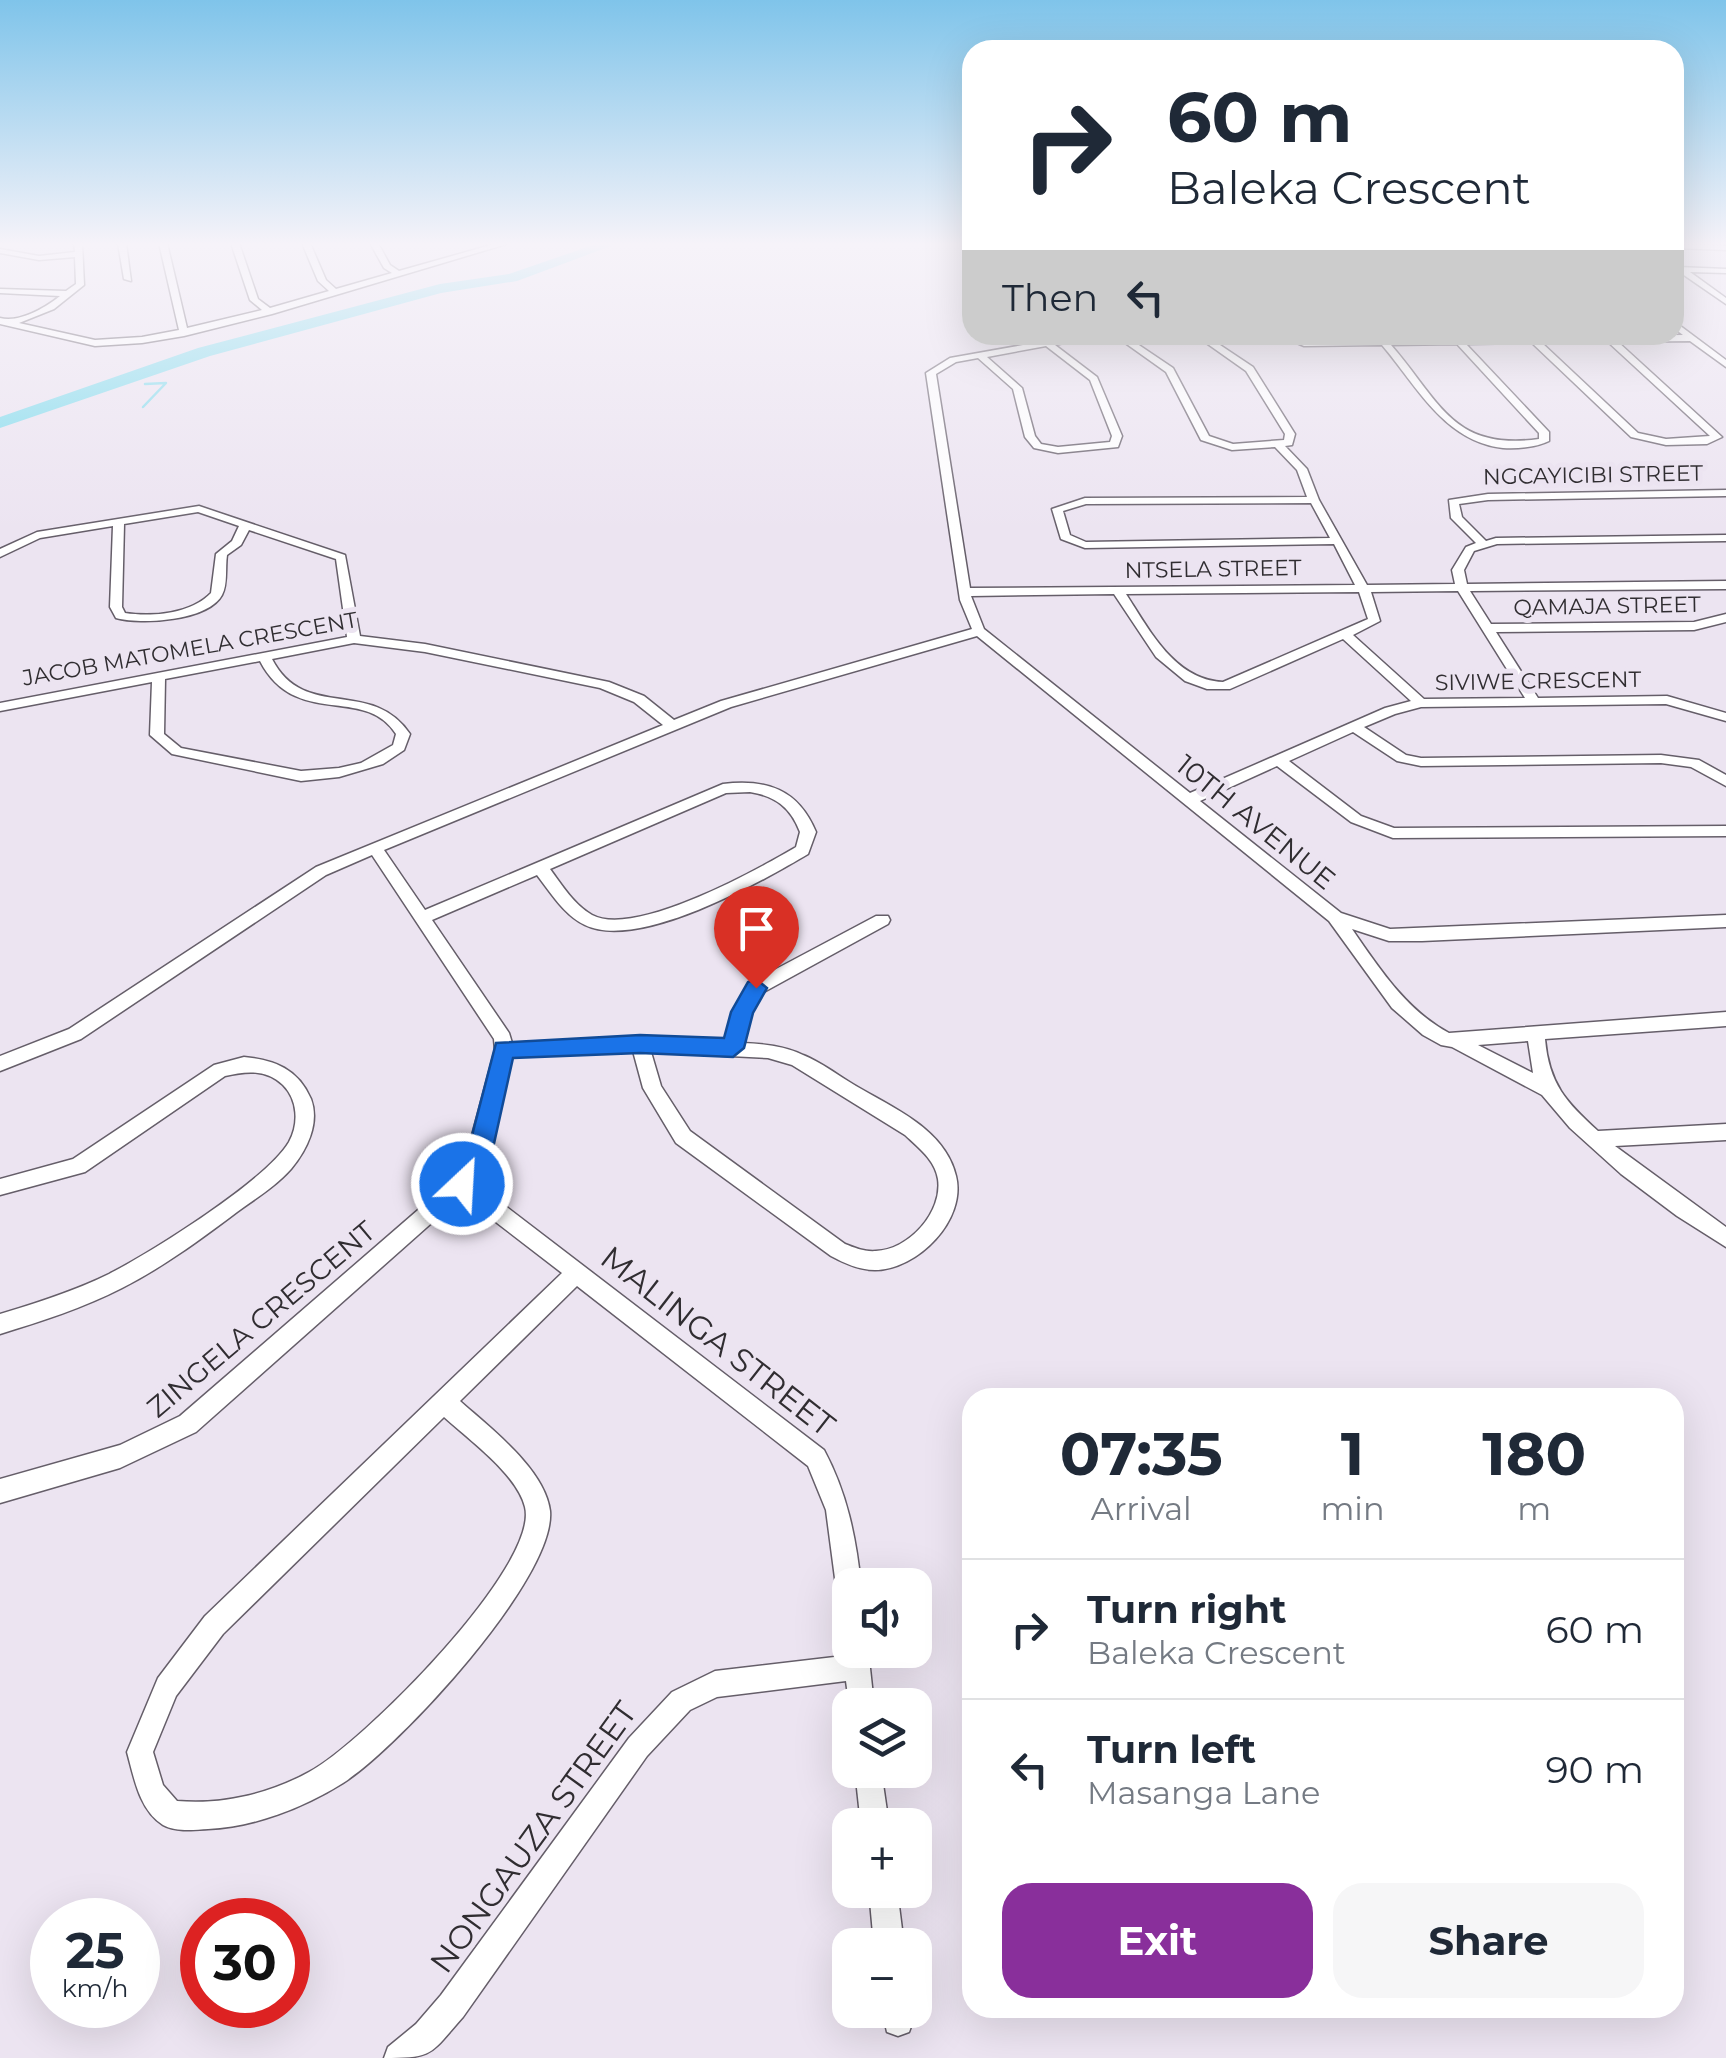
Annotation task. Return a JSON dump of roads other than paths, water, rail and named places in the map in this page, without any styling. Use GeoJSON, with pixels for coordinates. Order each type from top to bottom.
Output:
{"type":"FeatureCollection","features":[{"type":"Feature","properties":{"kind":"street"},"geometry":{"type":"LineString","coordinates":[[85,339],[104,343],[136,339]]}},
{"type":"Feature","properties":{"kind":"street"},"geometry":{"type":"LineString","coordinates":[[1693,339],[1726,364]]}},
{"type":"Feature","properties":{"kind":"street"},"geometry":{"type":"LineString","coordinates":[[0,1064],[75,1034],[320,871],[751,696],[979,631],[966,592],[931,376],[933,370],[946,362],[1041,345]]}},
{"type":"Feature","properties":{"kind":"street"},"geometry":{"type":"LineString","coordinates":[[980,355],[1017,388],[1033,442],[1058,450],[1114,445],[1117,436],[1094,379],[1048,345]]}},
{"type":"Feature","properties":{"kind":"street"},"geometry":{"type":"LineString","coordinates":[[1133,345],[1170,370],[1205,438],[1232,447],[1279,446],[1292,440],[1250,369],[1214,345]]}},
{"type":"Feature","properties":{"kind":"street"},"geometry":{"type":"LineString","coordinates":[[1387,345],[1465,437],[1486,444],[1544,441],[1544,432],[1463,345]]}},
{"type":"Feature","properties":{"kind":"street"},"geometry":{"type":"LineString","coordinates":[[1540,345],[1635,435],[1656,441],[1707,441],[1717,437],[1617,345]]}},
{"type":"Feature","properties":{"kind":"street"},"geometry":{"type":"LineString","coordinates":[[1118,590],[1155,647],[1193,680],[1214,687],[1346,636],[1374,621],[1376,609],[1314,500],[1302,469],[1279,446]]}},
{"type":"Feature","properties":{"kind":"street","name":"NGCAYICIBI STREET"},"geometry":{"type":"LineString","coordinates":[[1482,542],[1458,518],[1453,502],[1488,497],[1726,492]]}},
{"type":"Feature","properties":{"kind":"street"},"geometry":{"type":"LineString","coordinates":[[1314,500],[1085,501],[1069,503],[1056,512],[1064,537],[1085,545],[1338,542]]}},
{"type":"Feature","properties":{"kind":"street"},"geometry":{"type":"LineString","coordinates":[[0,554],[38,535],[190,509],[210,511],[340,558],[354,639]]}},
{"type":"Feature","properties":{"kind":"street"},"geometry":{"type":"LineString","coordinates":[[119,521],[116,607],[120,615],[134,620],[182,612],[212,601],[217,596],[220,560],[238,543],[246,524]]}},
{"type":"Feature","properties":{"kind":"street"},"geometry":{"type":"LineString","coordinates":[[1533,700],[1457,576],[1461,560],[1482,542],[1726,538]]}},
{"type":"Feature","properties":{"kind":"street","name":"NTSELA STREET"},"geometry":{"type":"LineString","coordinates":[[966,592],[1726,585]]}},
{"type":"Feature","properties":{"kind":"street","name":"QAMAJA STREET"},"geometry":{"type":"LineString","coordinates":[[1487,628],[1694,626],[1726,618]]}},
{"type":"Feature","properties":{"kind":"street","name":"10TH AVENUE"},"geometry":{"type":"LineString","coordinates":[[979,631],[1335,917],[1389,934],[1422,935],[1726,922]]}},
{"type":"Feature","properties":{"kind":"street"},"geometry":{"type":"LineString","coordinates":[[1346,636],[1421,703]]}},
{"type":"Feature","properties":{"kind":"street","name":"JACOB MATOMELA CRESCENT"},"geometry":{"type":"LineString","coordinates":[[0,707],[354,639],[425,648],[613,688],[639,699],[672,725]]}},
{"type":"Feature","properties":{"kind":"street"},"geometry":{"type":"LineString","coordinates":[[159,676],[158,736],[177,750],[301,776],[320,776],[371,763],[399,748],[404,734],[396,720],[377,711],[319,700],[285,688],[264,655]]}},
{"type":"Feature","properties":{"kind":"street","name":"SIVIWE CRESCENT"},"geometry":{"type":"LineString","coordinates":[[1188,800],[1421,703],[1666,700],[1726,717]]}},
{"type":"Feature","properties":{"kind":"street"},"geometry":{"type":"LineString","coordinates":[[1354,728],[1411,761],[1686,761],[1726,781]]}},
{"type":"Feature","properties":{"kind":"street"},"geometry":{"type":"LineString","coordinates":[[1281,762],[1356,819],[1392,832],[1726,830]]}},
{"type":"Feature","properties":{"kind":"street"},"geometry":{"type":"LineString","coordinates":[[424,917],[723,789],[739,786],[772,790],[796,810],[808,832],[803,850],[778,866],[699,903],[624,926],[600,925],[580,915],[540,868]]}},
{"type":"Feature","properties":{"kind":"street"},"geometry":{"type":"LineString","coordinates":[[375,848],[496,1026],[504,1050],[640,1044],[733,1048],[798,1060],[912,1130],[927,1144],[944,1166],[949,1184],[946,1204],[920,1243],[880,1261],[856,1259],[778,1208],[673,1127],[652,1088],[640,1044]]}},
{"type":"Feature","properties":{"kind":"street"},"geometry":{"type":"LineString","coordinates":[[1335,917],[1404,1009],[1431,1032],[1548,1089],[1596,1139],[1656,1189],[1726,1238]]}},
{"type":"Feature","properties":{"kind":"street"},"geometry":{"type":"LineString","coordinates":[[733,1048],[742,1012],[756,988],[882,920]]}},
{"type":"Feature","properties":{"kind":"street"},"geometry":{"type":"LineString","coordinates":[[1454,1040],[1726,1019]]}},
{"type":"Feature","properties":{"kind":"street"},"geometry":{"type":"LineString","coordinates":[[1536,1033],[1548,1089]]}},
{"type":"Feature","properties":{"kind":"street","name":"ZINGELA CRESCENT"},"geometry":{"type":"LineString","coordinates":[[0,1490],[118,1458],[154,1445],[188,1424],[462,1184],[481,1148],[504,1050]]}},
{"type":"Feature","properties":{"kind":"street"},"geometry":{"type":"LineString","coordinates":[[0,1187],[78,1166],[220,1070],[235,1064],[255,1062],[276,1067],[290,1078],[305,1112],[303,1137],[284,1163],[161,1258],[98,1292],[0,1324]]}},
{"type":"Feature","properties":{"kind":"street"},"geometry":{"type":"LineString","coordinates":[[1596,1139],[1726,1132]]}},
{"type":"Feature","properties":{"kind":"street","name":"MALINGA STREET"},"geometry":{"type":"LineString","coordinates":[[462,1184],[816,1458],[834,1489],[843,1524],[847,1568]]}},
{"type":"Feature","properties":{"kind":"street"},"geometry":{"type":"LineString","coordinates":[[445,1403],[509,1464],[529,1488],[538,1507],[536,1534],[512,1581],[396,1720],[336,1771],[285,1799],[189,1818],[170,1814],[152,1793],[140,1752],[167,1687],[214,1624],[576,1273]]}},
{"type":"Feature","properties":{"kind":"street","name":"NONGAUZA STREET"},"geometry":{"type":"LineString","coordinates":[[399,2058],[427,2036],[452,2006],[638,1747],[680,1702],[715,1684],[832,1663]]}},
{"type":"Feature","properties":{"kind":"waterway"},"geometry":{"type":"LineString","coordinates":[[0,423],[204,352],[253,339]]}},
{"type":"Feature","properties":{"kind":"waterway"},"geometry":{"type":"LineString","coordinates":[[143,407],[166,383],[145,384]]}}]}
